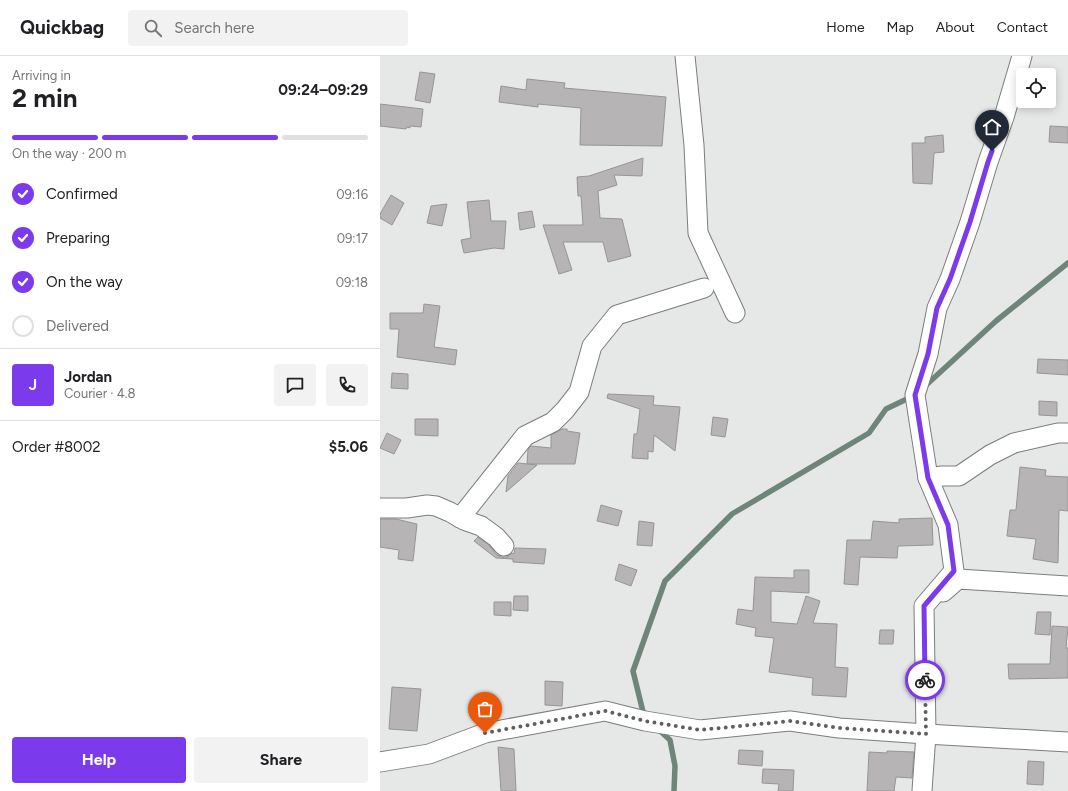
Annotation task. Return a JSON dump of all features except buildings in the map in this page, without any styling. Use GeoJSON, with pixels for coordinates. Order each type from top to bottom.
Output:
{"type":"FeatureCollection","features":[{"type":"Feature","properties":{"kind":"street"},"geometry":{"type":"LineString","coordinates":[[685,56],[694,145],[698,233],[735,313]]}},
{"type":"Feature","properties":{"kind":"street"},"geometry":{"type":"LineString","coordinates":[[922,791],[926,734],[924,606],[954,571],[948,525],[928,478],[915,395],[928,354],[937,308],[950,279],[970,222],[1022,56]]}},
{"type":"Feature","properties":{"kind":"street"},"geometry":{"type":"LineString","coordinates":[[460,518],[524,436],[553,422],[565,410],[579,392],[592,346],[617,316],[704,288]]}},
{"type":"Feature","properties":{"kind":"street"},"geometry":{"type":"LineString","coordinates":[[928,478],[959,476],[990,455],[1014,443],[1058,433],[1068,433]]}},
{"type":"Feature","properties":{"kind":"street"},"geometry":{"type":"LineString","coordinates":[[380,508],[408,508],[427,505],[436,506],[460,518],[481,526],[496,536],[504,546]]}},
{"type":"Feature","properties":{"kind":"street"},"geometry":{"type":"LineString","coordinates":[[924,606],[958,580],[1068,586]]}},
{"type":"Feature","properties":{"kind":"street"},"geometry":{"type":"LineString","coordinates":[[380,762],[429,754],[485,733],[605,711],[645,721],[700,730],[790,721],[840,728],[1068,742]]}},
{"type":"Feature","properties":{"kind":"waterway"},"geometry":{"type":"LineString","coordinates":[[924,387],[996,321],[1068,263]]}},
{"type":"Feature","properties":{"kind":"waterway"},"geometry":{"type":"LineString","coordinates":[[644,716],[633,671],[665,581],[732,514],[869,433],[886,409],[911,397]]}},
{"type":"Feature","properties":{"kind":"waterway"},"geometry":{"type":"LineString","coordinates":[[658,729],[670,740],[675,766],[674,791]]}},
{"type":"Feature","properties":{"kind":"way so far"},"geometry":{"type":"LineString","coordinates":[[485,733],[605,711],[645,721],[700,730],[790,721],[840,728],[926,734],[925,680]]}},
{"type":"Feature","properties":{"kind":"route"},"geometry":{"type":"LineString","coordinates":[[925,680],[924,606],[954,571],[948,525],[928,478],[915,395],[928,354],[937,308],[950,279],[970,222],[992,151]]}}]}
